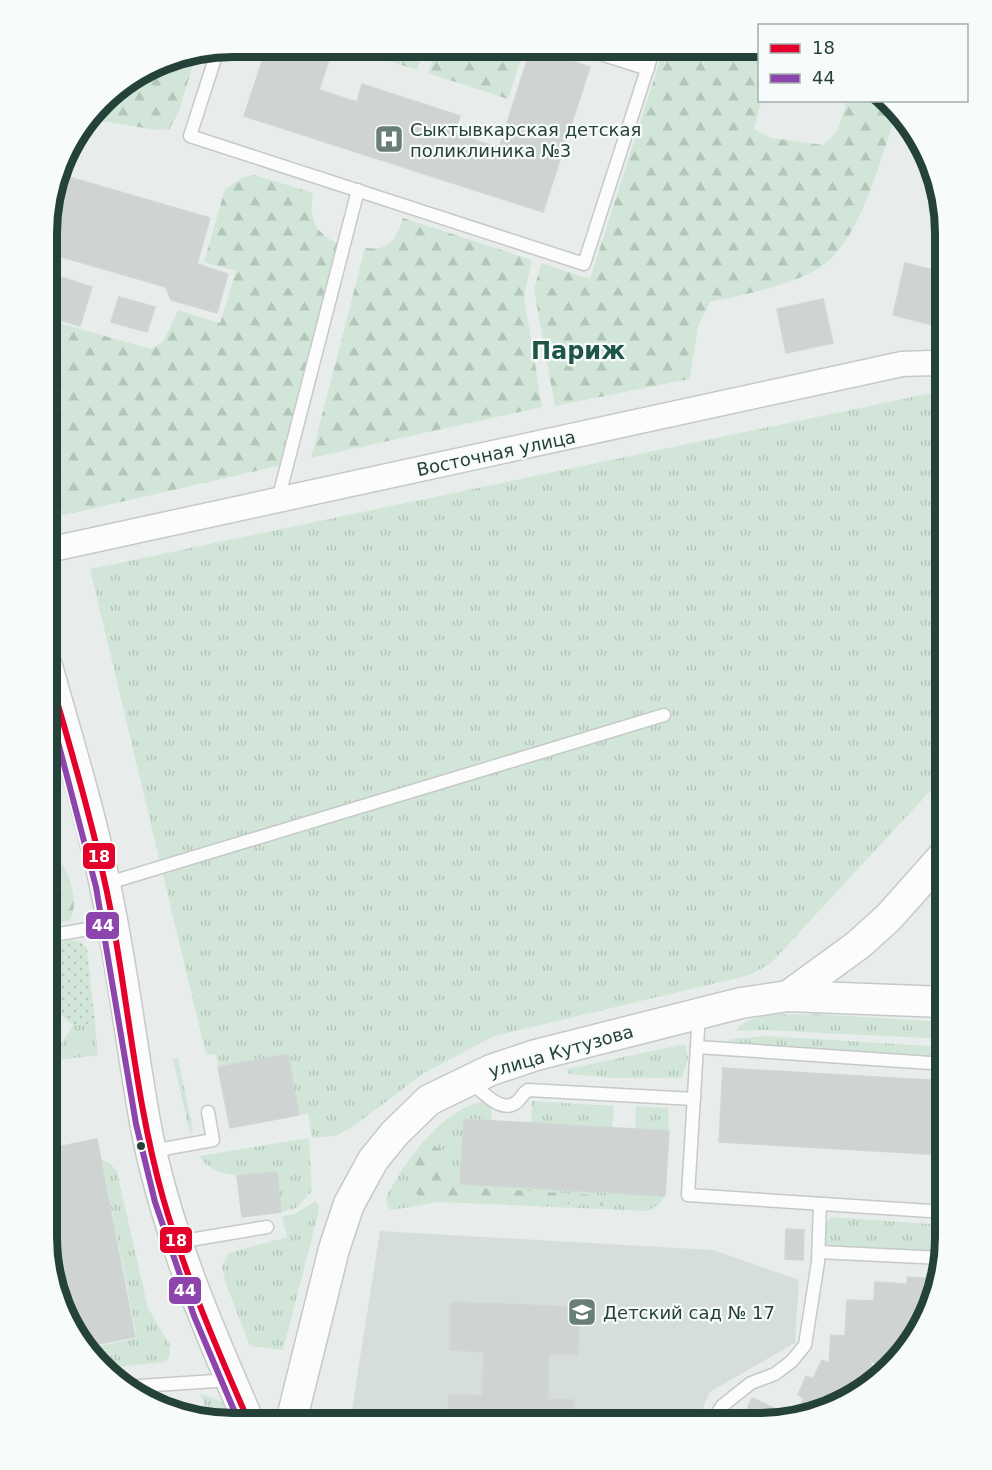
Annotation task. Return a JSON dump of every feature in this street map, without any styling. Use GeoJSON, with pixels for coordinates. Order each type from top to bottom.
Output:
{"type":"FeatureCollection","features":[{"type":"Feature","properties":{"kind":"street","name":"Восточная улица"},"geometry":{"type":"LineString","coordinates":[[57,548],[902,364],[935,364]]}},
{"type":"Feature","properties":{"kind":"street"},"geometry":{"type":"LineString","coordinates":[[57,727],[105,884],[122,968],[146,1123],[166,1209],[230,1380],[245,1413]]}},
{"type":"Feature","properties":{"kind":"street"},"geometry":{"type":"LineString","coordinates":[[788,996],[858,945],[889,917],[935,865]]}},
{"type":"Feature","properties":{"kind":"street","name":"улица Кутузова"},"geometry":{"type":"LineString","coordinates":[[293,1413],[334,1249],[349,1204],[373,1160],[395,1133],[429,1101],[469,1080],[536,1054],[699,1012],[788,996],[935,1002]]}},
{"type":"Feature","properties":{"kind":"lane"},"geometry":{"type":"LineString","coordinates":[[610,57],[648,69]]}},
{"type":"Feature","properties":{"kind":"lane"},"geometry":{"type":"LineString","coordinates":[[215,58],[190,136],[584,264],[651,57]]}},
{"type":"Feature","properties":{"kind":"lane"},"geometry":{"type":"LineString","coordinates":[[278,500],[358,190]]}},
{"type":"Feature","properties":{"kind":"lane"},"geometry":{"type":"LineString","coordinates":[[105,884],[664,715]]}},
{"type":"Feature","properties":{"kind":"lane"},"geometry":{"type":"LineString","coordinates":[[57,934],[112,925]]}},
{"type":"Feature","properties":{"kind":"lane"},"geometry":{"type":"LineString","coordinates":[[699,1012],[688,1195],[935,1211]]}},
{"type":"Feature","properties":{"kind":"lane"},"geometry":{"type":"LineString","coordinates":[[697,1047],[935,1063]]}},
{"type":"Feature","properties":{"kind":"lane"},"geometry":{"type":"LineString","coordinates":[[469,1080],[498,1104],[506,1106],[520,1100],[528,1090],[694,1099]]}},
{"type":"Feature","properties":{"kind":"lane"},"geometry":{"type":"LineString","coordinates":[[152,1151],[213,1140],[208,1112]]}},
{"type":"Feature","properties":{"kind":"lane"},"geometry":{"type":"LineString","coordinates":[[717,1413],[722,1406],[751,1383],[775,1374],[805,1345],[819,1252],[820,1204]]}},
{"type":"Feature","properties":{"kind":"lane"},"geometry":{"type":"LineString","coordinates":[[178,1242],[267,1227]]}},
{"type":"Feature","properties":{"kind":"lane"},"geometry":{"type":"LineString","coordinates":[[819,1252],[934,1258]]}},
{"type":"Feature","properties":{"kind":"lane"},"geometry":{"type":"LineString","coordinates":[[140,1386],[230,1380]]}},
{"type":"Feature","properties":{"kind":"shaded area","name":"Детский сад № 17"},"geometry":{"type":"Polygon","coordinates":[[[380,1231],[713,1250],[799,1280],[795,1343],[710,1392],[701,1413],[351,1413],[380,1231]]]}},
{"type":"Feature","properties":{"kind":"green space"},"geometry":{"type":"Polygon","coordinates":[[[377,57],[421,57],[417,70],[377,57]]]}},
{"type":"Feature","properties":{"kind":"green space"},"geometry":{"type":"Polygon","coordinates":[[[434,57],[522,57],[508,99],[428,73],[434,57]]]}},
{"type":"Feature","properties":{"kind":"green space"},"geometry":{"type":"Polygon","coordinates":[[[661,57],[758,57],[758,102],[761,102],[754,129],[771,138],[823,145],[837,132],[847,102],[877,102],[894,120],[876,176],[858,220],[834,256],[819,268],[795,280],[710,302],[698,326],[690,379],[555,406],[534,290],[541,263],[590,279],[661,57]]]}},
{"type":"Feature","properties":{"kind":"green space"},"geometry":{"type":"Polygon","coordinates":[[[194,61],[178,114],[169,129],[157,130],[98,121],[135,87],[155,75],[194,61]]]}},
{"type":"Feature","properties":{"kind":"green space"},"geometry":{"type":"Polygon","coordinates":[[[255,175],[313,193],[312,210],[315,224],[324,235],[339,244],[282,465],[57,515],[57,323],[151,349],[163,342],[178,310],[220,323],[236,271],[204,262],[225,189],[243,177],[255,175]]]}},
{"type":"Feature","properties":{"kind":"green space"},"geometry":{"type":"Polygon","coordinates":[[[403,218],[532,260],[524,297],[542,407],[311,458],[365,248],[386,246],[394,238],[403,218]]]}},
{"type":"Feature","properties":{"kind":"green space"},"geometry":{"type":"Polygon","coordinates":[[[935,392],[935,786],[771,963],[750,975],[494,1036],[424,1073],[355,1125],[336,1136],[312,1138],[308,1114],[299,1115],[288,1054],[218,1067],[216,1054],[206,1055],[90,569],[935,392]]]}},
{"type":"Feature","properties":{"kind":"green space"},"geometry":{"type":"Polygon","coordinates":[[[57,864],[64,866],[71,886],[74,907],[70,920],[57,924],[57,864]]]}},
{"type":"Feature","properties":{"kind":"green space"},"geometry":{"type":"Polygon","coordinates":[[[72,940],[81,942],[87,949],[95,1023],[73,1025],[57,1012],[57,943],[72,940]]]}},
{"type":"Feature","properties":{"kind":"green space"},"geometry":{"type":"Polygon","coordinates":[[[784,1014],[935,1021],[935,1039],[763,1030],[736,1031],[750,1020],[784,1014]]]}},
{"type":"Feature","properties":{"kind":"green space"},"geometry":{"type":"Polygon","coordinates":[[[95,1023],[98,1055],[57,1060],[57,1050],[73,1025],[95,1023]]]}},
{"type":"Feature","properties":{"kind":"green space"},"geometry":{"type":"Polygon","coordinates":[[[766,1036],[935,1046],[935,1061],[722,1048],[730,1039],[766,1036]]]}},
{"type":"Feature","properties":{"kind":"green space"},"geometry":{"type":"Polygon","coordinates":[[[685,1044],[688,1058],[682,1078],[614,1078],[569,1074],[567,1069],[685,1044]]]}},
{"type":"Feature","properties":{"kind":"green space"},"geometry":{"type":"Polygon","coordinates":[[[178,1058],[193,1131],[190,1134],[173,1059],[178,1058]]]}},
{"type":"Feature","properties":{"kind":"green space"},"geometry":{"type":"Polygon","coordinates":[[[532,1101],[614,1106],[612,1128],[531,1123],[532,1101]]]}},
{"type":"Feature","properties":{"kind":"green space"},"geometry":{"type":"Polygon","coordinates":[[[481,1102],[491,1107],[492,1121],[464,1119],[460,1184],[665,1196],[658,1205],[648,1211],[437,1202],[393,1210],[388,1208],[386,1198],[393,1184],[425,1140],[452,1116],[466,1107],[481,1102]]]}},
{"type":"Feature","properties":{"kind":"green space"},"geometry":{"type":"Polygon","coordinates":[[[636,1106],[668,1108],[669,1131],[635,1129],[636,1106]]]}},
{"type":"Feature","properties":{"kind":"green space"},"geometry":{"type":"Polygon","coordinates":[[[309,1138],[312,1191],[296,1208],[281,1212],[276,1172],[245,1175],[224,1173],[206,1164],[199,1156],[309,1138]]]}},
{"type":"Feature","properties":{"kind":"green space"},"geometry":{"type":"Polygon","coordinates":[[[433,1147],[442,1149],[449,1178],[454,1186],[605,1196],[614,1202],[611,1206],[421,1197],[412,1190],[412,1170],[417,1158],[433,1147]]]}},
{"type":"Feature","properties":{"kind":"green space"},"geometry":{"type":"Polygon","coordinates":[[[102,1160],[110,1163],[117,1172],[148,1308],[170,1345],[170,1355],[166,1362],[114,1367],[96,1347],[137,1338],[102,1160]]]}},
{"type":"Feature","properties":{"kind":"green space"},"geometry":{"type":"Polygon","coordinates":[[[315,1201],[319,1205],[318,1215],[283,1350],[250,1346],[226,1284],[222,1267],[229,1253],[287,1237],[282,1216],[295,1214],[315,1201]]]}},
{"type":"Feature","properties":{"kind":"green space"},"geometry":{"type":"Polygon","coordinates":[[[831,1217],[935,1224],[935,1253],[825,1247],[826,1223],[831,1217]]]}},
{"type":"Feature","properties":{"kind":"green space"},"geometry":{"type":"Polygon","coordinates":[[[200,1394],[224,1402],[230,1413],[210,1411],[207,1410],[200,1394]]]}},
{"type":"Feature","properties":{"kind":"building"},"geometry":{"type":"Polygon","coordinates":[[[264,57],[330,57],[319,90],[357,102],[362,84],[460,116],[454,133],[499,148],[528,57],[559,57],[590,67],[543,212],[244,116],[264,57]]]}},
{"type":"Feature","properties":{"kind":"building"},"geometry":{"type":"Polygon","coordinates":[[[66,176],[210,218],[197,264],[228,274],[217,313],[171,300],[166,287],[57,256],[60,198],[66,176]]]}},
{"type":"Feature","properties":{"kind":"building"},"geometry":{"type":"Polygon","coordinates":[[[905,263],[935,270],[935,326],[893,315],[905,263]]]}},
{"type":"Feature","properties":{"kind":"building"},"geometry":{"type":"Polygon","coordinates":[[[57,276],[92,287],[80,326],[57,319],[57,276]]]}},
{"type":"Feature","properties":{"kind":"building"},"geometry":{"type":"Polygon","coordinates":[[[119,297],[155,307],[147,332],[111,322],[119,297]]]}},
{"type":"Feature","properties":{"kind":"building"},"geometry":{"type":"Polygon","coordinates":[[[823,299],[833,343],[786,353],[777,309],[823,299]]]}},
{"type":"Feature","properties":{"kind":"building"},"geometry":{"type":"Polygon","coordinates":[[[288,1054],[299,1115],[230,1128],[218,1067],[288,1054]]]}},
{"type":"Feature","properties":{"kind":"building"},"geometry":{"type":"Polygon","coordinates":[[[723,1068],[935,1080],[935,1154],[719,1142],[723,1068]]]}},
{"type":"Feature","properties":{"kind":"building"},"geometry":{"type":"Polygon","coordinates":[[[464,1119],[669,1131],[665,1196],[460,1184],[464,1119]]]}},
{"type":"Feature","properties":{"kind":"building"},"geometry":{"type":"Polygon","coordinates":[[[97,1139],[135,1337],[94,1345],[70,1305],[60,1272],[57,1249],[57,1147],[97,1139]]]}},
{"type":"Feature","properties":{"kind":"building"},"geometry":{"type":"Polygon","coordinates":[[[277,1172],[281,1212],[242,1217],[237,1176],[277,1172]]]}},
{"type":"Feature","properties":{"kind":"building"},"geometry":{"type":"Polygon","coordinates":[[[786,1229],[804,1230],[803,1260],[785,1259],[786,1229]]]}},
{"type":"Feature","properties":{"kind":"building"},"geometry":{"type":"Polygon","coordinates":[[[907,1277],[930,1279],[917,1315],[891,1353],[882,1362],[871,1362],[871,1373],[847,1389],[827,1400],[799,1409],[804,1398],[798,1395],[806,1376],[813,1379],[822,1360],[829,1363],[831,1335],[845,1336],[847,1300],[874,1301],[875,1282],[907,1284],[907,1277]]]}},
{"type":"Feature","properties":{"kind":"building"},"geometry":{"type":"Polygon","coordinates":[[[451,1302],[580,1307],[578,1355],[549,1354],[548,1399],[574,1400],[573,1413],[448,1413],[449,1395],[482,1396],[484,1352],[450,1350],[451,1302]]]}},
{"type":"Feature","properties":{"kind":"building"},"geometry":{"type":"Polygon","coordinates":[[[752,1398],[782,1412],[771,1413],[745,1413],[752,1398]]]}},
{"type":"Feature","properties":{"kind":"transit line","name":"18"},"geometry":{"type":"LineString","coordinates":[[57,702],[83,792],[106,886],[146,1128],[163,1198],[191,1283],[245,1413]]}},
{"type":"Feature","properties":{"kind":"transit line","name":"44"},"geometry":{"type":"LineString","coordinates":[[57,738],[96,887],[136,1124],[155,1202],[194,1316],[235,1413]]}},
{"type":"Feature","properties":{"kind":"place","name":"Сыктывкарская детская поликлиника №3"},"geometry":{"type":"Point","coordinates":[389,139]}},
{"type":"Feature","properties":{"kind":"place","name":"Детский сад № 17"},"geometry":{"type":"Point","coordinates":[582,1312]}},
{"type":"Feature","properties":{"kind":"district","name":"Париж"},"geometry":{"type":"Point","coordinates":[578,351]}}]}
